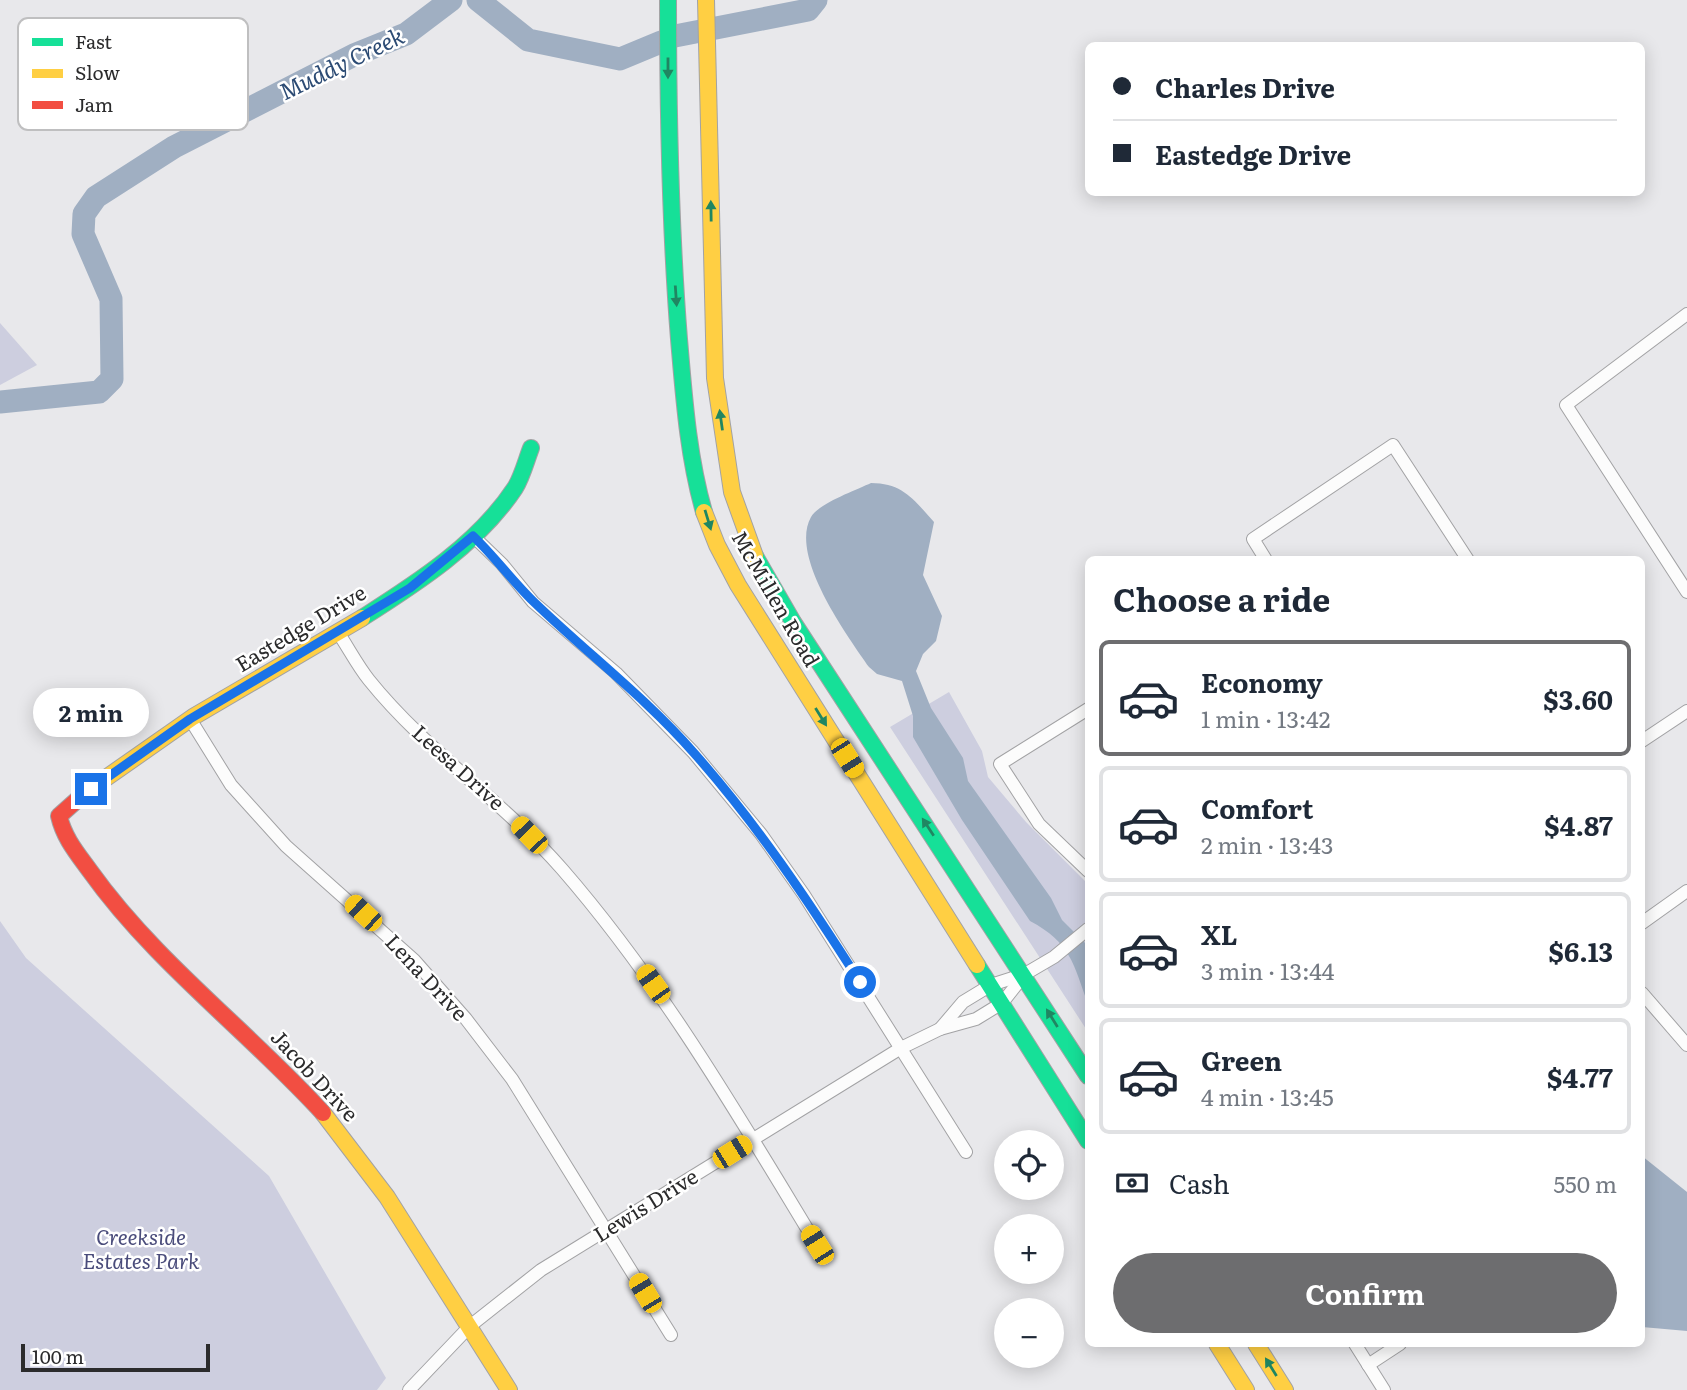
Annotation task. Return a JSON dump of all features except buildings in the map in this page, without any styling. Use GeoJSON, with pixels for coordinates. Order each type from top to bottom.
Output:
{"type":"FeatureCollection","features":[{"type":"Feature","properties":{"kind":"main road","name":"McMillen Road"},"geometry":{"type":"LineString","coordinates":[[668,0],[669,158],[678,327],[690,437],[708,524],[723,559],[750,604],[1085,1136]]}},
{"type":"Feature","properties":{"kind":"main road","name":"McMillen Road"},"geometry":{"type":"LineString","coordinates":[[706,0],[715,377],[733,492],[756,558],[793,622],[1025,974],[1085,1071]]}},
{"type":"Feature","properties":{"kind":"main road","name":"Eastedge Drive"},"geometry":{"type":"LineString","coordinates":[[59,816],[71,803],[190,719],[410,588],[473,536],[519,483],[529,464],[531,448]]}},
{"type":"Feature","properties":{"kind":"main road","name":"Jacob Drive"},"geometry":{"type":"LineString","coordinates":[[59,816],[63,833],[106,893],[151,944],[283,1069],[338,1129],[387,1198],[509,1390]]}},
{"type":"Feature","properties":{"kind":"main road"},"geometry":{"type":"LineString","coordinates":[[1219,1347],[1246,1390]]}},
{"type":"Feature","properties":{"kind":"main road"},"geometry":{"type":"LineString","coordinates":[[1258,1347],[1285,1390]]}},
{"type":"Feature","properties":{"kind":"street"},"geometry":{"type":"LineString","coordinates":[[1687,314],[1566,405],[1687,592]]}},
{"type":"Feature","properties":{"kind":"street"},"geometry":{"type":"LineString","coordinates":[[1264,556],[1253,539],[1393,445],[1465,556]]}},
{"type":"Feature","properties":{"kind":"street"},"geometry":{"type":"LineString","coordinates":[[473,536],[502,564],[533,602],[616,673],[702,762],[761,834],[797,885],[966,1152]]}},
{"type":"Feature","properties":{"kind":"street","name":"Leesa Drive"},"geometry":{"type":"LineString","coordinates":[[337,631],[369,680],[422,737],[516,821],[560,867],[625,944],[681,1024],[817,1245]]}},
{"type":"Feature","properties":{"kind":"street"},"geometry":{"type":"LineString","coordinates":[[1085,711],[1000,764],[1039,824],[1085,868]]}},
{"type":"Feature","properties":{"kind":"street"},"geometry":{"type":"LineString","coordinates":[[1645,739],[1687,711]]}},
{"type":"Feature","properties":{"kind":"street","name":"Lena Drive"},"geometry":{"type":"LineString","coordinates":[[190,719],[231,785],[286,846],[414,960],[466,1019],[512,1079],[671,1335]]}},
{"type":"Feature","properties":{"kind":"street"},"geometry":{"type":"LineString","coordinates":[[1645,921],[1687,891]]}},
{"type":"Feature","properties":{"kind":"street","name":"Lewis Drive"},"geometry":{"type":"LineString","coordinates":[[940,1029],[963,1002],[991,985],[1025,974],[1054,957],[1085,933]]}},
{"type":"Feature","properties":{"kind":"street","name":"Lewis Drive"},"geometry":{"type":"LineString","coordinates":[[409,1390],[470,1326],[541,1270],[901,1048],[940,1029],[976,1019],[1002,1003],[1025,974]]}},
{"type":"Feature","properties":{"kind":"street"},"geometry":{"type":"LineString","coordinates":[[1645,996],[1687,1045]]}},
{"type":"Feature","properties":{"kind":"street"},"geometry":{"type":"LineString","coordinates":[[1356,1347],[1384,1390]]}},
{"type":"Feature","properties":{"kind":"street"},"geometry":{"type":"LineString","coordinates":[[1368,1366],[1396,1347]]}},
{"type":"Feature","properties":{"kind":"green space"},"geometry":{"type":"Polygon","coordinates":[[[0,323],[37,365],[0,385],[0,323]]]}},
{"type":"Feature","properties":{"kind":"green space"},"geometry":{"type":"Polygon","coordinates":[[[949,692],[982,751],[988,777],[1026,822],[1085,881],[1085,1027],[890,727],[949,692]]]}},
{"type":"Feature","properties":{"kind":"green space","name":"Creekside Estates Park"},"geometry":{"type":"Polygon","coordinates":[[[0,921],[26,958],[269,1176],[386,1378],[377,1390],[0,1390],[0,921]]]}},
{"type":"Feature","properties":{"kind":"shaded area"},"geometry":{"type":"Polygon","coordinates":[[[871,483],[882,484],[907,494],[934,522],[923,575],[942,616],[936,641],[923,654],[916,671],[931,708],[963,758],[968,781],[1051,898],[1062,920],[1085,943],[1085,996],[1069,955],[1054,937],[1030,921],[962,820],[913,737],[913,716],[902,681],[877,674],[869,667],[824,595],[814,573],[806,533],[811,517],[829,502],[871,483]]]}},
{"type":"Feature","properties":{"kind":"shaded area"},"geometry":{"type":"Polygon","coordinates":[[[1645,1158],[1687,1192],[1687,1331],[1645,1327],[1645,1158]]]}},
{"type":"Feature","properties":{"kind":"waterway","name":"Muddy Creek"},"geometry":{"type":"LineString","coordinates":[[248,109],[354,55],[406,34],[451,0]]}},
{"type":"Feature","properties":{"kind":"waterway","name":"Muddy Creek"},"geometry":{"type":"LineString","coordinates":[[478,0],[528,40],[620,59],[661,42]]}},
{"type":"Feature","properties":{"kind":"waterway","name":"Muddy Creek"},"geometry":{"type":"LineString","coordinates":[[675,36],[808,10],[816,0]]}},
{"type":"Feature","properties":{"kind":"waterway","name":"Muddy Creek"},"geometry":{"type":"LineString","coordinates":[[0,402],[99,392],[112,379],[111,299],[83,234],[84,214],[96,197],[174,147],[207,130]]}},
{"type":"Feature","properties":{"kind":"traffic: fast"},"geometry":{"type":"LineString","coordinates":[[668,0],[670,170],[676,297],[687,426],[704,512]]}},
{"type":"Feature","properties":{"kind":"traffic: fast"},"geometry":{"type":"LineString","coordinates":[[362,618],[445,561],[483,527],[515,488],[531,448]]}},
{"type":"Feature","properties":{"kind":"traffic: fast"},"geometry":{"type":"LineString","coordinates":[[755,556],[793,622],[1085,1071]]}},
{"type":"Feature","properties":{"kind":"traffic: fast"},"geometry":{"type":"LineString","coordinates":[[977,965],[1085,1136]]}},
{"type":"Feature","properties":{"kind":"traffic: slow"},"geometry":{"type":"LineString","coordinates":[[706,0],[715,378],[732,492],[755,556]]}},
{"type":"Feature","properties":{"kind":"traffic: slow"},"geometry":{"type":"LineString","coordinates":[[704,512],[717,545],[738,585],[977,965]]}},
{"type":"Feature","properties":{"kind":"traffic: slow"},"geometry":{"type":"LineString","coordinates":[[86,792],[193,717],[362,618]]}},
{"type":"Feature","properties":{"kind":"traffic: slow"},"geometry":{"type":"LineString","coordinates":[[323,1113],[387,1197],[509,1390]]}},
{"type":"Feature","properties":{"kind":"traffic: slow"},"geometry":{"type":"LineString","coordinates":[[1219,1347],[1246,1390]]}},
{"type":"Feature","properties":{"kind":"traffic: slow"},"geometry":{"type":"LineString","coordinates":[[1258,1347],[1285,1390]]}},
{"type":"Feature","properties":{"kind":"traffic: jam"},"geometry":{"type":"LineString","coordinates":[[86,792],[59,816],[68,838],[90,871],[143,936],[323,1113]]}},
{"type":"Feature","properties":{"kind":"route"},"geometry":{"type":"LineString","coordinates":[[91,789],[190,719],[410,588],[437,569],[473,536],[502,564],[533,602],[616,673],[693,752],[761,834],[860,982]]}}]}
